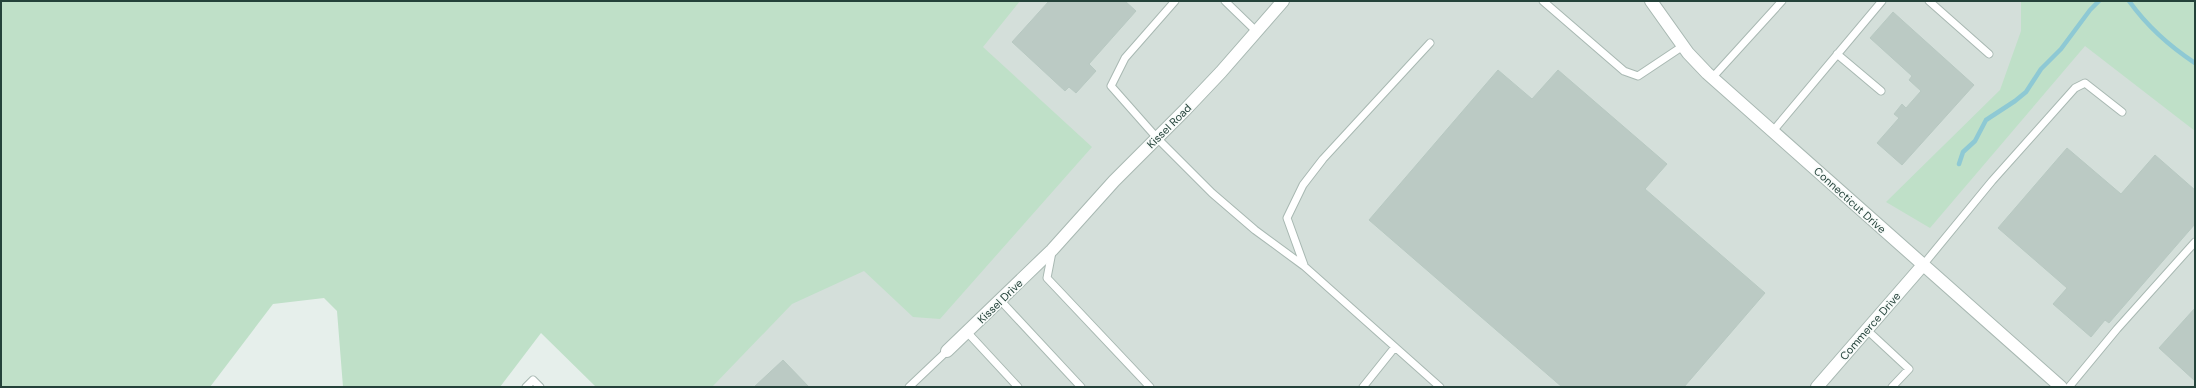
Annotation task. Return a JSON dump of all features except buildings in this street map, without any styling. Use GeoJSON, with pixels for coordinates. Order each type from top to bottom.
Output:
{"type":"FeatureCollection","features":[{"type":"Feature","properties":{"kind":"street","name":"Kissel Road"},"geometry":{"type":"LineString","coordinates":[[1052,250],[1114,180],[1157,138],[1257,32],[1283,1]]}},
{"type":"Feature","properties":{"kind":"street","name":"Connecticut Drive"},"geometry":{"type":"LineString","coordinates":[[1651,1],[1683,46],[1712,78],[2061,387]]}},
{"type":"Feature","properties":{"kind":"street","name":"Kissel Drive"},"geometry":{"type":"LineString","coordinates":[[947,351],[1001,301],[1052,250]]}},
{"type":"Feature","properties":{"kind":"street","name":"Commerce Drive"},"geometry":{"type":"LineString","coordinates":[[1817,387],[1923,265]]}},
{"type":"Feature","properties":{"kind":"lane"},"geometry":{"type":"LineString","coordinates":[[1175,1],[1125,58],[1111,86],[1157,138],[1212,193],[1255,230],[1304,266],[1440,387]]}},
{"type":"Feature","properties":{"kind":"lane"},"geometry":{"type":"LineString","coordinates":[[1225,1],[1257,32]]}},
{"type":"Feature","properties":{"kind":"lane"},"geometry":{"type":"LineString","coordinates":[[1543,1],[1624,71],[1638,76],[1683,46]]}},
{"type":"Feature","properties":{"kind":"lane"},"geometry":{"type":"LineString","coordinates":[[1712,78],[1782,1]]}},
{"type":"Feature","properties":{"kind":"lane"},"geometry":{"type":"LineString","coordinates":[[1773,131],[1882,1]]}},
{"type":"Feature","properties":{"kind":"lane"},"geometry":{"type":"LineString","coordinates":[[1929,1],[1989,54]]}},
{"type":"Feature","properties":{"kind":"lane"},"geometry":{"type":"LineString","coordinates":[[1304,266],[1287,218],[1303,185],[1430,43]]}},
{"type":"Feature","properties":{"kind":"lane"},"geometry":{"type":"LineString","coordinates":[[1837,54],[1881,91]]}},
{"type":"Feature","properties":{"kind":"lane"},"geometry":{"type":"LineString","coordinates":[[1923,265],[1992,181],[2075,88],[2085,84],[2122,112]]}},
{"type":"Feature","properties":{"kind":"lane"},"geometry":{"type":"LineString","coordinates":[[2069,387],[2117,329],[2195,242]]}},
{"type":"Feature","properties":{"kind":"lane"},"geometry":{"type":"LineString","coordinates":[[1052,250],[1047,278],[1150,387]]}},
{"type":"Feature","properties":{"kind":"lane"},"geometry":{"type":"LineString","coordinates":[[1001,301],[1081,387]]}},
{"type":"Feature","properties":{"kind":"lane"},"geometry":{"type":"LineString","coordinates":[[1867,330],[1909,369],[1892,387]]}},
{"type":"Feature","properties":{"kind":"lane"},"geometry":{"type":"LineString","coordinates":[[967,332],[1018,387]]}},
{"type":"Feature","properties":{"kind":"lane"},"geometry":{"type":"LineString","coordinates":[[1363,387],[1395,347]]}},
{"type":"Feature","properties":{"kind":"lane"},"geometry":{"type":"LineString","coordinates":[[909,387],[947,351]]}},
{"type":"Feature","properties":{"kind":"lane"},"geometry":{"type":"LineString","coordinates":[[526,387],[533,380],[540,387]]}},
{"type":"Feature","properties":{"kind":"shaded area"},"geometry":{"type":"Polygon","coordinates":[[[845,1],[2195,1],[2195,387],[625,387],[845,1]]]}},
{"type":"Feature","properties":{"kind":"green space"},"geometry":{"type":"Polygon","coordinates":[[[1,1],[1020,1],[983,47],[1092,147],[940,319],[913,317],[864,271],[792,304],[712,387],[596,387],[541,333],[500,387],[343,387],[337,311],[324,298],[273,304],[210,387],[1,387],[1,1]]]}},
{"type":"Feature","properties":{"kind":"green space"},"geometry":{"type":"Polygon","coordinates":[[[2021,1],[2195,1],[2195,131],[2085,46],[1930,228],[1886,202],[2000,90],[2021,31],[2021,1]]]}},
{"type":"Feature","properties":{"kind":"waterway"},"geometry":{"type":"LineString","coordinates":[[1959,164],[1963,152],[1975,141],[1986,120],[2026,92],[2041,69],[2061,49],[2090,10],[2099,1]]}},
{"type":"Feature","properties":{"kind":"waterway"},"geometry":{"type":"LineString","coordinates":[[2129,1],[2143,19],[2159,35],[2176,50],[2195,63]]}}]}
